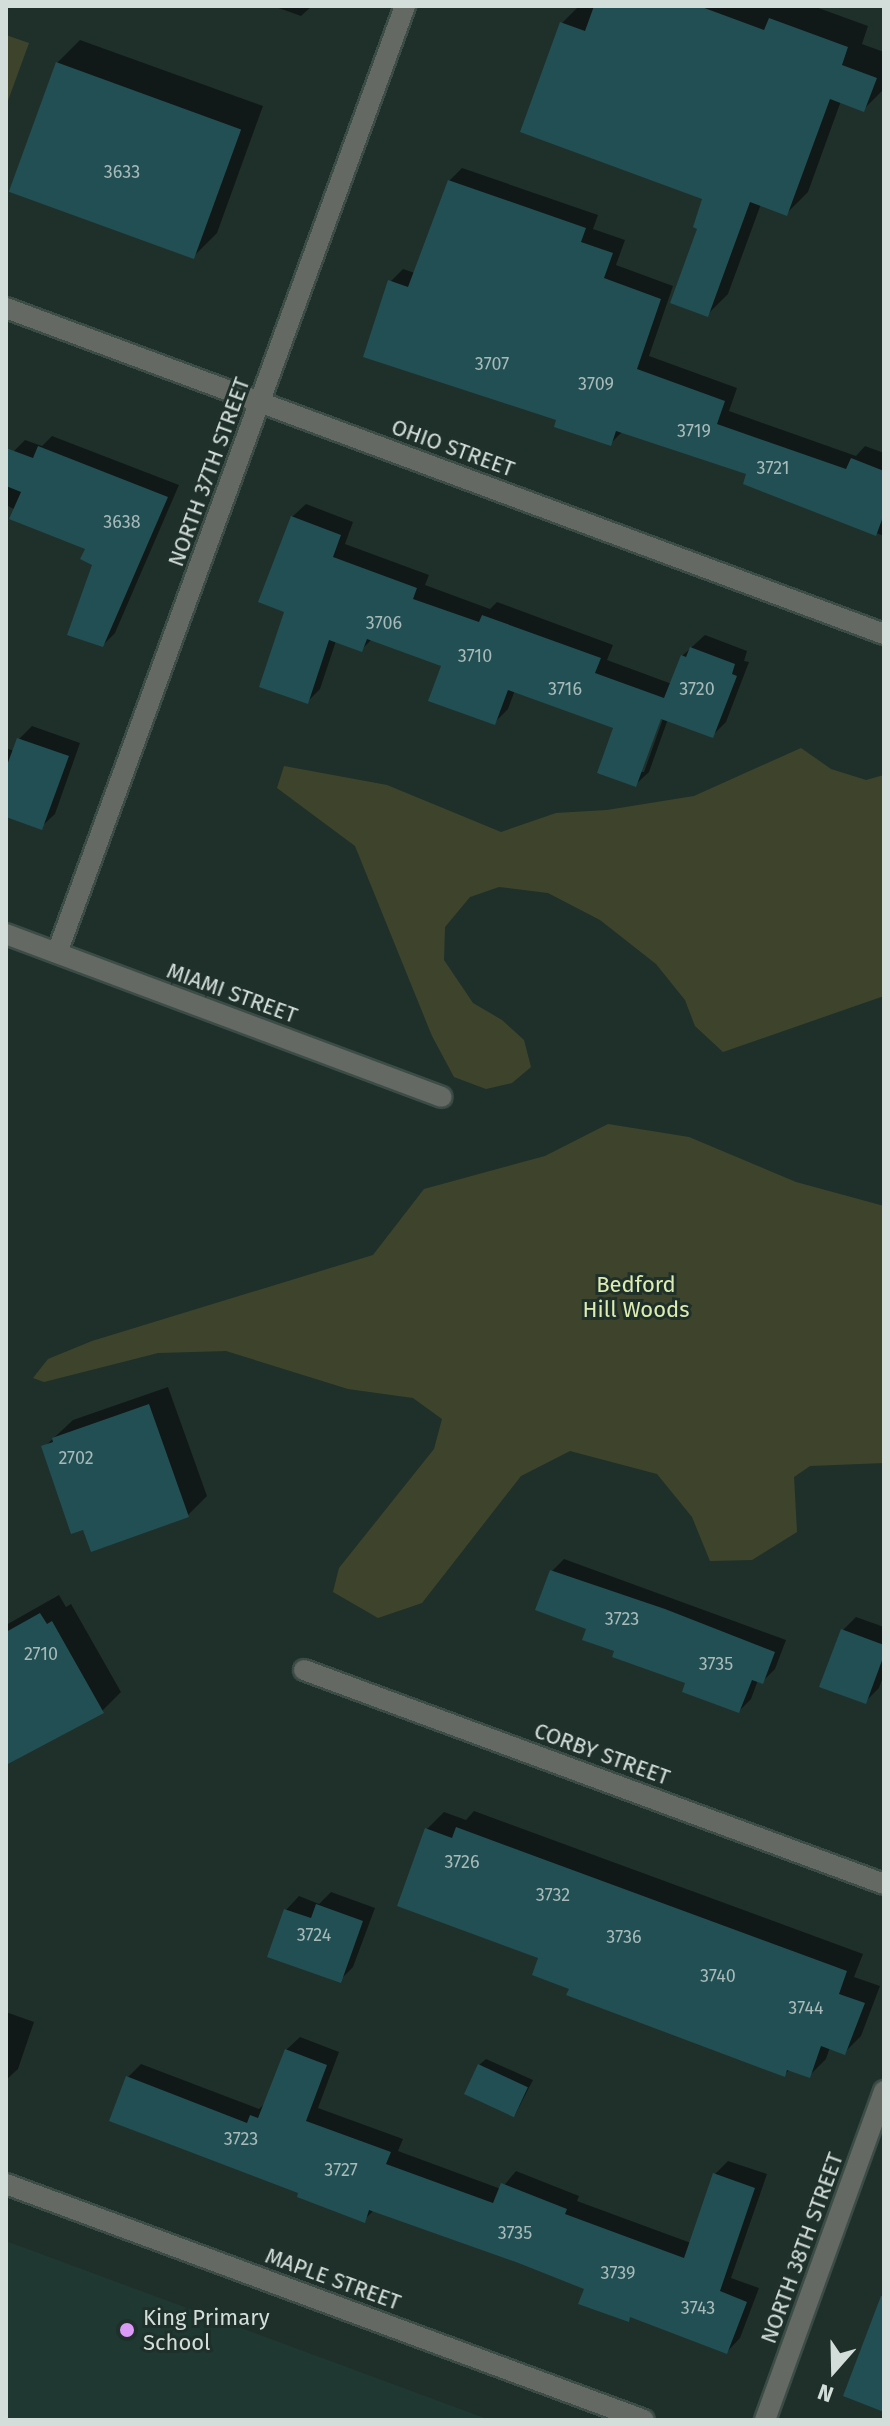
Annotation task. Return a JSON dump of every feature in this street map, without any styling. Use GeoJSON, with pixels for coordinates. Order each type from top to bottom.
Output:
{"type":"FeatureCollection","features":[{"type":"Feature","properties":{"kind":"street","name":"NORTH 37TH STREET"},"geometry":{"type":"LineString","coordinates":[[57,953],[405,6]]}},
{"type":"Feature","properties":{"kind":"street","name":"OHIO STREET"},"geometry":{"type":"LineString","coordinates":[[6,308],[884,634]]}},
{"type":"Feature","properties":{"kind":"street","name":"MIAMI STREET"},"geometry":{"type":"LineString","coordinates":[[6,934],[441,1097]]}},
{"type":"Feature","properties":{"kind":"street","name":"CORBY STREET"},"geometry":{"type":"LineString","coordinates":[[304,1670],[884,1884]]}},
{"type":"Feature","properties":{"kind":"street","name":"NORTH 38TH STREET"},"geometry":{"type":"LineString","coordinates":[[765,2420],[884,2091]]}},
{"type":"Feature","properties":{"kind":"street","name":"MAPLE STREET"},"geometry":{"type":"LineString","coordinates":[[6,2184],[644,2420]]}},
{"type":"Feature","properties":{"kind":"shaded area","name":"King Primary School"},"geometry":{"type":"Polygon","coordinates":[[[6,2241],[490,2420],[6,2420],[6,2241]]]}},
{"type":"Feature","properties":{"kind":"green space"},"geometry":{"type":"Polygon","coordinates":[[[6,35],[29,43],[6,106],[6,35]]]}},
{"type":"Feature","properties":{"kind":"green space"},"geometry":{"type":"Polygon","coordinates":[[[801,748],[831,769],[866,780],[884,775],[884,996],[723,1052],[695,1026],[685,1000],[656,964],[600,920],[548,893],[499,887],[470,897],[445,927],[444,960],[473,1003],[502,1020],[524,1040],[531,1067],[512,1083],[486,1089],[454,1077],[432,1036],[355,846],[277,788],[284,766],[387,785],[501,832],[556,813],[607,810],[694,796],[801,748]]]}},
{"type":"Feature","properties":{"kind":"green space","name":"Bedford Hill Woods"},"geometry":{"type":"Polygon","coordinates":[[[608,1124],[689,1137],[796,1182],[884,1206],[884,1463],[810,1466],[794,1477],[797,1532],[752,1560],[710,1561],[692,1517],[657,1474],[570,1451],[521,1476],[422,1603],[378,1618],[333,1592],[339,1568],[434,1449],[442,1419],[413,1398],[348,1389],[226,1351],[158,1353],[44,1382],[33,1378],[48,1359],[92,1341],[373,1255],[424,1189],[545,1156],[608,1124]]]}},
{"type":"Feature","properties":{"kind":"building"},"geometry":{"type":"Polygon","coordinates":[[[594,6],[699,6],[764,30],[769,18],[848,47],[842,65],[877,78],[864,112],[830,99],[787,216],[750,202],[708,317],[670,303],[697,229],[693,227],[702,199],[520,132],[560,22],[585,31],[594,6]]]}},
{"type":"Feature","properties":{"kind":"building"},"geometry":{"type":"Polygon","coordinates":[[[56,62],[241,129],[194,259],[9,192],[56,62]]]}},
{"type":"Feature","properties":{"kind":"building"},"geometry":{"type":"Polygon","coordinates":[[[448,180],[586,228],[581,242],[613,253],[604,278],[661,299],[637,369],[725,401],[717,424],[846,469],[851,458],[884,471],[884,514],[876,536],[743,484],[746,474],[616,431],[611,446],[554,427],[556,420],[363,357],[388,280],[408,287],[448,180]]]}},
{"type":"Feature","properties":{"kind":"building"},"geometry":{"type":"Polygon","coordinates":[[[38,446],[168,497],[103,647],[67,635],[92,565],[80,559],[85,549],[9,519],[21,492],[6,486],[6,448],[33,458],[38,446]]]}},
{"type":"Feature","properties":{"kind":"building"},"geometry":{"type":"Polygon","coordinates":[[[291,516],[341,535],[333,557],[417,588],[413,599],[479,622],[482,615],[601,658],[595,673],[664,698],[681,655],[686,657],[690,647],[735,664],[732,674],[737,676],[713,738],[661,719],[636,787],[597,773],[613,728],[508,690],[495,725],[428,701],[441,666],[367,639],[362,652],[329,640],[308,704],[259,687],[284,612],[258,602],[291,516]]]}},
{"type":"Feature","properties":{"kind":"building"},"geometry":{"type":"Polygon","coordinates":[[[17,738],[69,756],[42,830],[6,817],[6,768],[17,738]]]}},
{"type":"Feature","properties":{"kind":"building"},"geometry":{"type":"Polygon","coordinates":[[[149,1404],[189,1517],[91,1552],[83,1530],[71,1534],[41,1446],[53,1442],[52,1438],[149,1404]]]}},
{"type":"Feature","properties":{"kind":"building"},"geometry":{"type":"Polygon","coordinates":[[[550,1570],[665,1609],[775,1652],[763,1684],[752,1680],[739,1713],[682,1692],[685,1683],[612,1657],[614,1651],[582,1640],[586,1629],[535,1610],[550,1570]]]}},
{"type":"Feature","properties":{"kind":"building"},"geometry":{"type":"Polygon","coordinates":[[[40,1613],[47,1624],[52,1621],[104,1713],[6,1765],[6,1632],[40,1613]]]}},
{"type":"Feature","properties":{"kind":"building"},"geometry":{"type":"Polygon","coordinates":[[[841,1629],[884,1645],[884,1655],[866,1704],[819,1687],[841,1629]]]}},
{"type":"Feature","properties":{"kind":"building"},"geometry":{"type":"Polygon","coordinates":[[[456,1827],[847,1971],[839,1994],[865,2003],[845,2055],[821,2046],[810,2078],[787,2070],[785,2077],[566,1995],[569,1989],[532,1975],[538,1958],[397,1906],[425,1828],[452,1838],[456,1827]]]}},
{"type":"Feature","properties":{"kind":"building"},"geometry":{"type":"Polygon","coordinates":[[[316,1904],[363,1921],[341,1983],[267,1957],[284,1909],[311,1918],[316,1904]]]}},
{"type":"Feature","properties":{"kind":"building"},"geometry":{"type":"Polygon","coordinates":[[[285,2049],[327,2065],[306,2121],[391,2152],[386,2164],[493,2203],[501,2183],[567,2209],[565,2214],[684,2258],[713,2173],[755,2188],[720,2291],[747,2302],[727,2354],[630,2317],[629,2322],[578,2304],[584,2289],[516,2262],[369,2210],[365,2223],[297,2197],[298,2193],[109,2121],[126,2076],[247,2123],[250,2115],[258,2118],[285,2049]]]}},
{"type":"Feature","properties":{"kind":"building"},"geometry":{"type":"Polygon","coordinates":[[[478,2064],[528,2087],[514,2117],[464,2094],[478,2064]]]}},
{"type":"Feature","properties":{"kind":"building"},"geometry":{"type":"Polygon","coordinates":[[[881,2296],[884,2296],[884,2412],[843,2396],[881,2296]]]}},
{"type":"Feature","properties":{"kind":"place","name":"King Primary School"},"geometry":{"type":"Point","coordinates":[127,2330]}}]}
